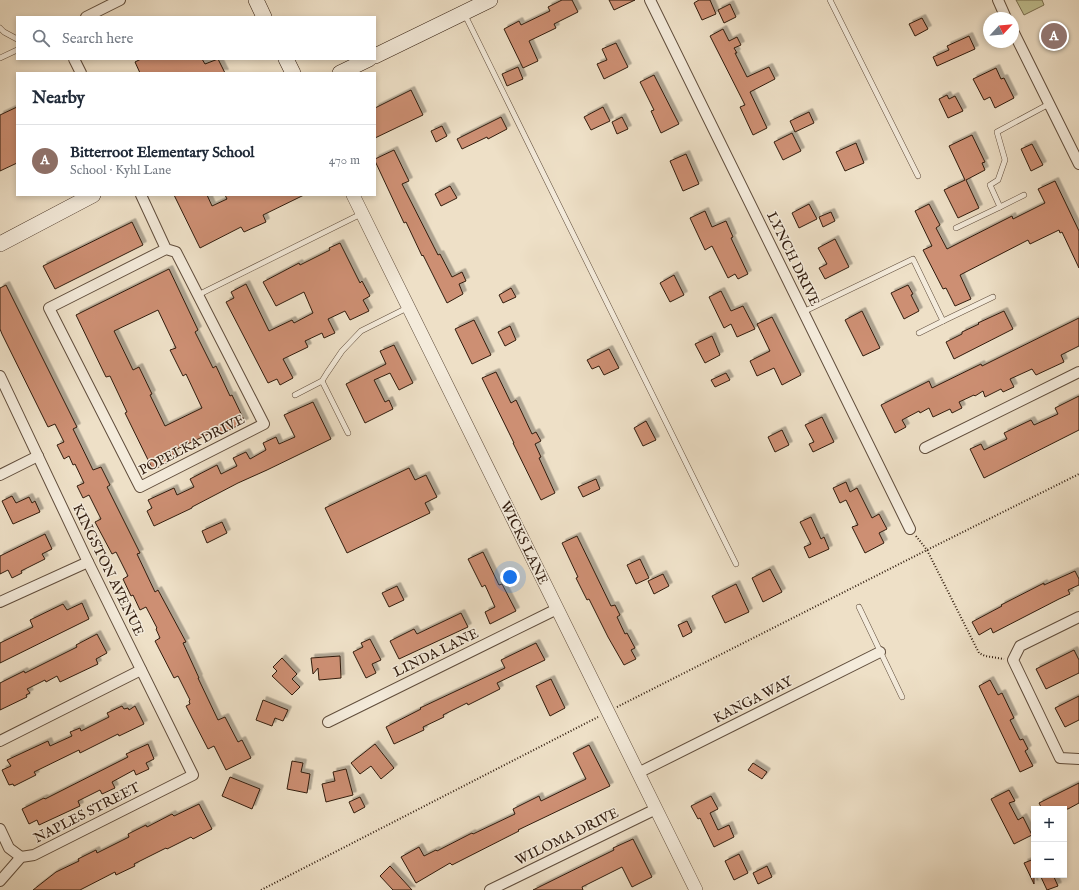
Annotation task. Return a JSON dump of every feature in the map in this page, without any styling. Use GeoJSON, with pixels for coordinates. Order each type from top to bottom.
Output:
{"type":"FeatureCollection","features":[{"type":"Feature","properties":{"kind":"main road"},"geometry":{"type":"LineString","coordinates":[[256,0],[264,16]]}},
{"type":"Feature","properties":{"kind":"main road"},"geometry":{"type":"LineString","coordinates":[[376,56],[490,0]]}},
{"type":"Feature","properties":{"kind":"main road"},"geometry":{"type":"LineString","coordinates":[[286,60],[292,72]]}},
{"type":"Feature","properties":{"kind":"main road"},"geometry":{"type":"LineString","coordinates":[[342,72],[367,60]]}},
{"type":"Feature","properties":{"kind":"main road"},"geometry":{"type":"LineString","coordinates":[[0,244],[91,196]]}},
{"type":"Feature","properties":{"kind":"street"},"geometry":{"type":"LineString","coordinates":[[88,16],[120,0]]}},
{"type":"Feature","properties":{"kind":"street","name":"LYNCH DRIVE"},"geometry":{"type":"LineString","coordinates":[[650,0],[910,529]]}},
{"type":"Feature","properties":{"kind":"street"},"geometry":{"type":"LineString","coordinates":[[998,0],[1003,12]]}},
{"type":"Feature","properties":{"kind":"street"},"geometry":{"type":"LineString","coordinates":[[1019,43],[1079,164]]}},
{"type":"Feature","properties":{"kind":"street"},"geometry":{"type":"LineString","coordinates":[[74,60],[80,72]]}},
{"type":"Feature","properties":{"kind":"street","name":"POPELKA DRIVE"},"geometry":{"type":"LineString","coordinates":[[141,196],[166,249]]}},
{"type":"Feature","properties":{"kind":"street","name":"WICKS LANE"},"geometry":{"type":"LineString","coordinates":[[354,196],[556,609],[609,711],[696,890]]}},
{"type":"Feature","properties":{"kind":"street","name":"POPELKA DRIVE"},"geometry":{"type":"LineString","coordinates":[[166,249],[176,252],[264,424],[140,487],[49,308],[166,249]]}},
{"type":"Feature","properties":{"kind":"street"},"geometry":{"type":"LineString","coordinates":[[925,448],[1079,372]]}},
{"type":"Feature","properties":{"kind":"street","name":"KINGSTON AVENUE"},"geometry":{"type":"LineString","coordinates":[[0,376],[88,562],[193,775]]}},
{"type":"Feature","properties":{"kind":"street"},"geometry":{"type":"LineString","coordinates":[[0,475],[38,456]]}},
{"type":"Feature","properties":{"kind":"street"},"geometry":{"type":"LineString","coordinates":[[0,602],[88,562]]}},
{"type":"Feature","properties":{"kind":"street","name":"LINDA LANE"},"geometry":{"type":"LineString","coordinates":[[328,722],[556,609]]}},
{"type":"Feature","properties":{"kind":"street"},"geometry":{"type":"LineString","coordinates":[[1079,617],[1020,646],[1013,660],[1060,758],[1079,759]]}},
{"type":"Feature","properties":{"kind":"street","name":"KANGA WAY"},"geometry":{"type":"LineString","coordinates":[[638,773],[880,652]]}},
{"type":"Feature","properties":{"kind":"street"},"geometry":{"type":"LineString","coordinates":[[0,741],[141,670]]}},
{"type":"Feature","properties":{"kind":"street","name":"NAPLES STREET"},"geometry":{"type":"LineString","coordinates":[[0,881],[21,857],[34,855],[193,775]]}},
{"type":"Feature","properties":{"kind":"street","name":"WILOMA DRIVE"},"geometry":{"type":"LineString","coordinates":[[490,890],[656,809]]}},
{"type":"Feature","properties":{"kind":"street"},"geometry":{"type":"LineString","coordinates":[[0,829],[10,848],[21,857]]}},
{"type":"Feature","properties":{"kind":"lane"},"geometry":{"type":"LineString","coordinates":[[830,0],[918,176]]}},
{"type":"Feature","properties":{"kind":"lane"},"geometry":{"type":"LineString","coordinates":[[464,13],[736,564]]}},
{"type":"Feature","properties":{"kind":"lane"},"geometry":{"type":"LineString","coordinates":[[0,28],[16,38]]}},
{"type":"Feature","properties":{"kind":"lane"},"geometry":{"type":"LineString","coordinates":[[0,58],[16,50]]}},
{"type":"Feature","properties":{"kind":"lane"},"geometry":{"type":"LineString","coordinates":[[1000,207],[990,185],[998,180],[1005,160],[997,132],[1049,104]]}},
{"type":"Feature","properties":{"kind":"lane"},"geometry":{"type":"LineString","coordinates":[[956,228],[1024,195]]}},
{"type":"Feature","properties":{"kind":"lane"},"geometry":{"type":"LineString","coordinates":[[198,295],[362,213]]}},
{"type":"Feature","properties":{"kind":"lane"},"geometry":{"type":"LineString","coordinates":[[803,312],[913,259],[943,321]]}},
{"type":"Feature","properties":{"kind":"lane"},"geometry":{"type":"LineString","coordinates":[[919,333],[993,297]]}},
{"type":"Feature","properties":{"kind":"lane"},"geometry":{"type":"LineString","coordinates":[[295,395],[322,381],[342,351],[361,331],[408,307]]}},
{"type":"Feature","properties":{"kind":"lane"},"geometry":{"type":"LineString","coordinates":[[322,381],[348,433]]}},
{"type":"Feature","properties":{"kind":"lane"},"geometry":{"type":"LineString","coordinates":[[859,607],[902,697]]}},
{"type":"Feature","properties":{"kind":"path"},"geometry":{"type":"LineString","coordinates":[[261,890],[609,711],[1079,474]]}},
{"type":"Feature","properties":{"kind":"path"},"geometry":{"type":"LineString","coordinates":[[910,529],[927,550],[979,653],[985,656],[1013,660]]}},
{"type":"Feature","properties":{"kind":"green space"},"geometry":{"type":"Polygon","coordinates":[[[1016,0],[1042,0],[1044,5],[1024,15],[1016,0]]]}},
{"type":"Feature","properties":{"kind":"building"},"geometry":{"type":"Polygon","coordinates":[[[562,0],[572,0],[578,12],[554,24],[556,28],[529,41],[538,61],[523,68],[504,29],[519,21],[521,25],[550,11],[548,7],[562,0]]]}},
{"type":"Feature","properties":{"kind":"building"},"geometry":{"type":"Polygon","coordinates":[[[609,0],[635,0],[614,10],[609,0]]]}},
{"type":"Feature","properties":{"kind":"building"},"geometry":{"type":"Polygon","coordinates":[[[699,0],[710,0],[716,14],[702,20],[694,3],[699,0]]]}},
{"type":"Feature","properties":{"kind":"building"},"geometry":{"type":"Polygon","coordinates":[[[730,4],[736,17],[724,23],[718,10],[730,4]]]}},
{"type":"Feature","properties":{"kind":"building"},"geometry":{"type":"Polygon","coordinates":[[[922,18],[928,29],[915,36],[909,24],[922,18]]]}},
{"type":"Feature","properties":{"kind":"building"},"geometry":{"type":"Polygon","coordinates":[[[723,29],[729,41],[737,37],[741,45],[734,48],[747,77],[769,67],[775,79],[750,92],[767,128],[753,135],[740,107],[745,105],[710,36],[723,29]]]}},
{"type":"Feature","properties":{"kind":"building"},"geometry":{"type":"Polygon","coordinates":[[[969,36],[975,49],[937,66],[933,57],[949,50],[947,46],[969,36]]]}},
{"type":"Feature","properties":{"kind":"building"},"geometry":{"type":"Polygon","coordinates":[[[616,43],[628,67],[604,79],[597,64],[607,60],[602,49],[616,43]]]}},
{"type":"Feature","properties":{"kind":"building"},"geometry":{"type":"Polygon","coordinates":[[[139,60],[203,60],[205,64],[218,60],[224,72],[140,72],[135,62],[139,60]]]}},
{"type":"Feature","properties":{"kind":"building"},"geometry":{"type":"Polygon","coordinates":[[[518,67],[523,79],[507,86],[502,74],[518,67]]]}},
{"type":"Feature","properties":{"kind":"building"},"geometry":{"type":"Polygon","coordinates":[[[996,68],[1001,79],[1004,78],[1014,98],[995,108],[990,97],[984,100],[973,79],[996,68]]]}},
{"type":"Feature","properties":{"kind":"building"},"geometry":{"type":"Polygon","coordinates":[[[654,75],[679,124],[661,133],[651,111],[654,110],[640,82],[654,75]]]}},
{"type":"Feature","properties":{"kind":"building"},"geometry":{"type":"Polygon","coordinates":[[[411,90],[423,115],[376,138],[376,108],[411,90]]]}},
{"type":"Feature","properties":{"kind":"building"},"geometry":{"type":"Polygon","coordinates":[[[947,95],[949,99],[955,96],[963,111],[948,118],[939,99],[947,95]]]}},
{"type":"Feature","properties":{"kind":"building"},"geometry":{"type":"Polygon","coordinates":[[[16,107],[16,163],[0,171],[0,115],[16,107]]]}},
{"type":"Feature","properties":{"kind":"building"},"geometry":{"type":"Polygon","coordinates":[[[603,107],[610,121],[591,130],[584,117],[603,107]]]}},
{"type":"Feature","properties":{"kind":"building"},"geometry":{"type":"Polygon","coordinates":[[[809,112],[814,123],[795,132],[790,121],[809,112]]]}},
{"type":"Feature","properties":{"kind":"building"},"geometry":{"type":"Polygon","coordinates":[[[501,117],[507,129],[488,139],[487,137],[462,149],[457,139],[501,117]]]}},
{"type":"Feature","properties":{"kind":"building"},"geometry":{"type":"Polygon","coordinates":[[[622,117],[628,129],[617,134],[612,122],[622,117]]]}},
{"type":"Feature","properties":{"kind":"building"},"geometry":{"type":"Polygon","coordinates":[[[442,126],[447,136],[436,142],[431,131],[442,126]]]}},
{"type":"Feature","properties":{"kind":"building"},"geometry":{"type":"Polygon","coordinates":[[[792,133],[801,151],[783,160],[774,142],[792,133]]]}},
{"type":"Feature","properties":{"kind":"building"},"geometry":{"type":"Polygon","coordinates":[[[972,135],[985,162],[982,163],[985,170],[966,180],[979,208],[958,218],[944,190],[965,180],[949,146],[972,135]]]}},
{"type":"Feature","properties":{"kind":"building"},"geometry":{"type":"Polygon","coordinates":[[[856,143],[864,163],[845,171],[836,152],[856,143]]]}},
{"type":"Feature","properties":{"kind":"building"},"geometry":{"type":"Polygon","coordinates":[[[1032,144],[1043,165],[1031,171],[1021,149],[1032,144]]]}},
{"type":"Feature","properties":{"kind":"building"},"geometry":{"type":"Polygon","coordinates":[[[394,150],[409,181],[402,184],[438,255],[440,254],[452,277],[462,272],[466,281],[459,284],[463,294],[447,303],[406,222],[404,223],[376,163],[376,159],[394,150]]]}},
{"type":"Feature","properties":{"kind":"building"},"geometry":{"type":"Polygon","coordinates":[[[686,154],[699,184],[683,191],[670,161],[686,154]]]}},
{"type":"Feature","properties":{"kind":"building"},"geometry":{"type":"Polygon","coordinates":[[[1055,181],[1079,231],[1079,268],[1062,232],[1060,233],[1059,230],[1030,244],[1028,240],[960,275],[971,299],[955,306],[946,288],[943,289],[923,250],[932,246],[915,211],[929,204],[940,225],[936,228],[947,249],[1012,216],[1013,219],[1045,203],[1038,189],[1055,181]]]}},
{"type":"Feature","properties":{"kind":"building"},"geometry":{"type":"Polygon","coordinates":[[[450,186],[457,198],[441,206],[435,194],[450,186]]]}},
{"type":"Feature","properties":{"kind":"building"},"geometry":{"type":"Polygon","coordinates":[[[174,196],[207,196],[212,206],[227,199],[226,196],[302,196],[263,215],[266,222],[244,232],[241,227],[200,248],[174,196]]]}},
{"type":"Feature","properties":{"kind":"building"},"geometry":{"type":"Polygon","coordinates":[[[809,204],[817,219],[799,228],[792,213],[809,204]]]}},
{"type":"Feature","properties":{"kind":"building"},"geometry":{"type":"Polygon","coordinates":[[[705,211],[712,227],[726,221],[733,237],[731,238],[748,274],[738,279],[735,274],[728,278],[712,246],[705,250],[690,218],[705,211]]]}},
{"type":"Feature","properties":{"kind":"building"},"geometry":{"type":"Polygon","coordinates":[[[831,212],[835,221],[823,227],[819,217],[831,212]]]}},
{"type":"Feature","properties":{"kind":"building"},"geometry":{"type":"Polygon","coordinates":[[[132,222],[143,245],[55,289],[43,266],[132,222]]]}},
{"type":"Feature","properties":{"kind":"building"},"geometry":{"type":"Polygon","coordinates":[[[835,239],[849,267],[825,279],[819,268],[827,264],[818,248],[835,239]]]}},
{"type":"Feature","properties":{"kind":"building"},"geometry":{"type":"Polygon","coordinates":[[[340,243],[360,283],[362,281],[370,296],[363,300],[369,311],[350,320],[345,311],[328,319],[335,333],[324,338],[322,333],[305,341],[308,347],[283,359],[293,378],[280,385],[277,379],[268,383],[226,302],[234,298],[231,292],[246,284],[269,331],[292,320],[294,323],[313,313],[304,292],[276,306],[263,282],[299,263],[300,265],[330,250],[329,248],[340,243]]]}},
{"type":"Feature","properties":{"kind":"building"},"geometry":{"type":"Polygon","coordinates":[[[169,269],[198,330],[195,332],[213,368],[216,366],[230,396],[232,395],[245,422],[221,434],[219,429],[173,451],[176,458],[153,470],[125,413],[127,412],[110,376],[106,377],[76,315],[169,269]],[[158,310],[114,331],[133,370],[139,367],[152,394],[150,395],[165,426],[202,408],[186,374],[183,376],[170,350],[176,348],[158,310]]]}},
{"type":"Feature","properties":{"kind":"building"},"geometry":{"type":"Polygon","coordinates":[[[674,275],[684,295],[670,302],[660,283],[674,275]]]}},
{"type":"Feature","properties":{"kind":"building"},"geometry":{"type":"Polygon","coordinates":[[[6,285],[77,427],[73,429],[93,470],[101,467],[110,485],[107,487],[140,553],[137,554],[155,592],[158,590],[186,642],[183,643],[218,720],[225,717],[238,742],[242,740],[251,758],[226,770],[214,746],[208,749],[186,706],[190,704],[190,700],[178,676],[174,678],[155,641],[160,638],[156,629],[157,628],[146,607],[140,610],[133,595],[131,596],[123,579],[128,576],[116,552],[112,554],[95,522],[101,519],[89,495],[83,498],[77,486],[84,483],[75,464],[73,465],[69,456],[64,459],[57,445],[64,442],[55,424],[48,427],[2,334],[0,329],[0,288],[6,285]]]}},
{"type":"Feature","properties":{"kind":"building"},"geometry":{"type":"Polygon","coordinates":[[[908,285],[919,311],[904,319],[891,293],[908,285]]]}},
{"type":"Feature","properties":{"kind":"building"},"geometry":{"type":"Polygon","coordinates":[[[511,288],[516,297],[503,303],[499,295],[511,288]]]}},
{"type":"Feature","properties":{"kind":"building"},"geometry":{"type":"Polygon","coordinates":[[[721,291],[731,311],[743,306],[755,329],[737,337],[731,324],[724,328],[709,297],[721,291]]]}},
{"type":"Feature","properties":{"kind":"building"},"geometry":{"type":"Polygon","coordinates":[[[862,311],[880,348],[863,356],[845,320],[862,311]]]}},
{"type":"Feature","properties":{"kind":"building"},"geometry":{"type":"Polygon","coordinates":[[[1004,311],[1013,329],[954,359],[946,342],[979,324],[978,323],[1004,311]]]}},
{"type":"Feature","properties":{"kind":"building"},"geometry":{"type":"Polygon","coordinates":[[[772,317],[801,375],[782,385],[774,368],[757,376],[750,361],[770,351],[757,324],[772,317]]]}},
{"type":"Feature","properties":{"kind":"building"},"geometry":{"type":"Polygon","coordinates":[[[1079,318],[1079,346],[1061,355],[1064,362],[1036,375],[1032,369],[1010,379],[1014,387],[1003,392],[1001,389],[985,397],[983,391],[975,396],[974,395],[959,402],[962,408],[952,413],[950,409],[933,417],[929,408],[920,413],[919,411],[902,420],[906,427],[895,433],[881,405],[929,381],[932,388],[981,364],[982,366],[1079,318]]]}},
{"type":"Feature","properties":{"kind":"building"},"geometry":{"type":"Polygon","coordinates":[[[474,320],[491,355],[472,364],[455,329],[474,320]]]}},
{"type":"Feature","properties":{"kind":"building"},"geometry":{"type":"Polygon","coordinates":[[[510,326],[516,340],[505,346],[498,332],[510,326]]]}},
{"type":"Feature","properties":{"kind":"building"},"geometry":{"type":"Polygon","coordinates":[[[712,336],[720,355],[705,363],[695,344],[712,336]]]}},
{"type":"Feature","properties":{"kind":"building"},"geometry":{"type":"Polygon","coordinates":[[[394,345],[413,383],[399,390],[390,373],[374,380],[385,402],[389,400],[393,409],[365,423],[346,384],[386,364],[380,351],[394,345]]]}},
{"type":"Feature","properties":{"kind":"building"},"geometry":{"type":"Polygon","coordinates":[[[609,349],[619,368],[604,375],[599,366],[592,369],[587,360],[609,349]]]}},
{"type":"Feature","properties":{"kind":"building"},"geometry":{"type":"Polygon","coordinates":[[[496,372],[511,403],[516,400],[532,434],[536,432],[541,441],[535,444],[541,457],[539,458],[555,493],[541,500],[482,378],[496,372]]]}},
{"type":"Feature","properties":{"kind":"building"},"geometry":{"type":"Polygon","coordinates":[[[726,373],[730,380],[715,387],[711,380],[726,373]]]}},
{"type":"Feature","properties":{"kind":"building"},"geometry":{"type":"Polygon","coordinates":[[[1079,396],[1079,430],[984,478],[970,449],[981,444],[984,450],[1007,439],[1004,433],[1031,420],[1034,425],[1058,414],[1055,408],[1079,396]]]}},
{"type":"Feature","properties":{"kind":"building"},"geometry":{"type":"Polygon","coordinates":[[[313,402],[331,439],[238,483],[192,508],[154,526],[147,511],[152,508],[148,500],[174,488],[177,495],[194,487],[190,479],[217,465],[221,474],[237,466],[233,458],[246,452],[250,459],[266,450],[263,443],[276,437],[279,444],[295,437],[284,415],[313,402]]]}},
{"type":"Feature","properties":{"kind":"building"},"geometry":{"type":"Polygon","coordinates":[[[822,417],[834,442],[813,452],[809,444],[814,442],[805,425],[822,417]]]}},
{"type":"Feature","properties":{"kind":"building"},"geometry":{"type":"Polygon","coordinates":[[[646,421],[656,440],[643,446],[634,428],[646,421]]]}},
{"type":"Feature","properties":{"kind":"building"},"geometry":{"type":"Polygon","coordinates":[[[782,430],[789,445],[775,452],[768,437],[782,430]]]}},
{"type":"Feature","properties":{"kind":"building"},"geometry":{"type":"Polygon","coordinates":[[[409,468],[415,480],[426,475],[437,497],[425,503],[430,513],[347,553],[325,508],[409,468]]]}},
{"type":"Feature","properties":{"kind":"building"},"geometry":{"type":"Polygon","coordinates":[[[596,479],[600,489],[583,497],[578,487],[596,479]]]}},
{"type":"Feature","properties":{"kind":"building"},"geometry":{"type":"Polygon","coordinates":[[[846,482],[850,492],[857,488],[872,518],[879,514],[887,529],[879,533],[884,543],[865,553],[852,527],[858,525],[846,500],[840,503],[833,488],[846,482]]]}},
{"type":"Feature","properties":{"kind":"building"},"geometry":{"type":"Polygon","coordinates":[[[12,496],[16,503],[29,497],[32,503],[35,501],[40,512],[13,524],[2,501],[12,496]]]}},
{"type":"Feature","properties":{"kind":"building"},"geometry":{"type":"Polygon","coordinates":[[[811,517],[821,539],[824,537],[829,549],[809,558],[804,547],[811,544],[800,522],[811,517]]]}},
{"type":"Feature","properties":{"kind":"building"},"geometry":{"type":"Polygon","coordinates":[[[222,522],[227,533],[207,543],[202,531],[222,522]]]}},
{"type":"Feature","properties":{"kind":"building"},"geometry":{"type":"Polygon","coordinates":[[[45,534],[52,549],[42,554],[45,559],[21,571],[22,573],[12,578],[8,570],[0,574],[0,556],[45,534]]]}},
{"type":"Feature","properties":{"kind":"building"},"geometry":{"type":"Polygon","coordinates":[[[577,536],[611,606],[615,605],[620,615],[617,617],[625,634],[627,633],[635,648],[631,650],[636,659],[624,665],[589,599],[587,600],[576,578],[578,577],[562,543],[577,536]]]}},
{"type":"Feature","properties":{"kind":"building"},"geometry":{"type":"Polygon","coordinates":[[[483,552],[499,585],[502,584],[516,611],[490,624],[485,612],[495,607],[485,585],[482,587],[468,559],[483,552]]]}},
{"type":"Feature","properties":{"kind":"building"},"geometry":{"type":"Polygon","coordinates":[[[640,559],[649,578],[636,584],[627,565],[640,559]]]}},
{"type":"Feature","properties":{"kind":"building"},"geometry":{"type":"Polygon","coordinates":[[[770,569],[782,592],[763,602],[752,578],[770,569]]]}},
{"type":"Feature","properties":{"kind":"building"},"geometry":{"type":"Polygon","coordinates":[[[1075,571],[1079,579],[1079,585],[1068,590],[1070,594],[993,633],[991,628],[979,635],[972,622],[1044,583],[1044,585],[1075,571]]]}},
{"type":"Feature","properties":{"kind":"building"},"geometry":{"type":"Polygon","coordinates":[[[663,574],[669,586],[654,594],[648,581],[663,574]]]}},
{"type":"Feature","properties":{"kind":"building"},"geometry":{"type":"Polygon","coordinates":[[[736,584],[749,612],[725,623],[712,596],[736,584]]]}},
{"type":"Feature","properties":{"kind":"building"},"geometry":{"type":"Polygon","coordinates":[[[397,586],[404,600],[389,607],[382,593],[397,586]]]}},
{"type":"Feature","properties":{"kind":"building"},"geometry":{"type":"Polygon","coordinates":[[[82,603],[89,619],[0,663],[0,643],[33,627],[30,620],[63,604],[67,610],[82,603]]]}},
{"type":"Feature","properties":{"kind":"building"},"geometry":{"type":"Polygon","coordinates":[[[461,613],[468,627],[399,659],[390,641],[414,629],[417,634],[461,613]]]}},
{"type":"Feature","properties":{"kind":"building"},"geometry":{"type":"Polygon","coordinates":[[[687,621],[692,632],[683,637],[678,625],[687,621]]]}},
{"type":"Feature","properties":{"kind":"building"},"geometry":{"type":"Polygon","coordinates":[[[97,634],[107,653],[96,659],[98,664],[60,682],[57,676],[46,682],[45,680],[27,689],[30,693],[26,695],[27,697],[0,710],[0,683],[24,671],[25,673],[77,647],[76,645],[97,634]]]}},
{"type":"Feature","properties":{"kind":"building"},"geometry":{"type":"Polygon","coordinates":[[[370,639],[381,660],[372,664],[376,673],[366,678],[353,652],[363,647],[361,643],[370,639]]]}},
{"type":"Feature","properties":{"kind":"building"},"geometry":{"type":"Polygon","coordinates":[[[536,643],[545,660],[497,683],[500,689],[468,705],[467,703],[443,715],[444,717],[423,727],[424,730],[394,744],[386,727],[421,709],[420,708],[505,668],[501,660],[536,643]]]}},
{"type":"Feature","properties":{"kind":"building"},"geometry":{"type":"Polygon","coordinates":[[[1074,650],[1079,660],[1079,673],[1046,689],[1036,669],[1074,650]]]}},
{"type":"Feature","properties":{"kind":"building"},"geometry":{"type":"Polygon","coordinates":[[[340,656],[341,678],[319,680],[318,668],[313,674],[311,658],[340,656]]]}},
{"type":"Feature","properties":{"kind":"building"},"geometry":{"type":"Polygon","coordinates":[[[282,658],[297,674],[292,679],[300,687],[292,695],[272,676],[277,671],[273,667],[282,658]]]}},
{"type":"Feature","properties":{"kind":"building"},"geometry":{"type":"Polygon","coordinates":[[[551,679],[565,708],[550,716],[536,686],[551,679]]]}},
{"type":"Feature","properties":{"kind":"building"},"geometry":{"type":"Polygon","coordinates":[[[990,680],[998,695],[1002,693],[1014,718],[1010,720],[1020,740],[1023,739],[1028,749],[1025,751],[1033,766],[1020,772],[979,686],[990,680]]]}},
{"type":"Feature","properties":{"kind":"building"},"geometry":{"type":"Polygon","coordinates":[[[1079,696],[1079,720],[1065,727],[1055,708],[1079,696]]]}},
{"type":"Feature","properties":{"kind":"building"},"geometry":{"type":"Polygon","coordinates":[[[263,700],[288,710],[283,721],[275,718],[272,726],[256,720],[263,700]]]}},
{"type":"Feature","properties":{"kind":"building"},"geometry":{"type":"Polygon","coordinates":[[[122,706],[124,709],[128,708],[129,710],[135,706],[144,724],[119,736],[118,734],[80,753],[79,750],[34,772],[36,775],[14,786],[13,784],[9,785],[2,770],[11,766],[7,760],[48,741],[50,746],[72,736],[70,732],[80,728],[81,731],[109,717],[107,713],[122,706]]]}},
{"type":"Feature","properties":{"kind":"building"},"geometry":{"type":"Polygon","coordinates":[[[148,744],[154,759],[146,763],[149,769],[136,775],[134,770],[112,782],[115,788],[102,794],[100,790],[78,801],[80,806],[39,825],[37,820],[29,824],[22,809],[128,757],[126,754],[148,744]]]}},
{"type":"Feature","properties":{"kind":"building"},"geometry":{"type":"Polygon","coordinates":[[[375,744],[394,768],[381,779],[371,766],[360,774],[351,763],[375,744]]]}},
{"type":"Feature","properties":{"kind":"building"},"geometry":{"type":"Polygon","coordinates":[[[589,745],[610,786],[518,830],[519,831],[452,865],[450,863],[416,883],[401,857],[419,847],[424,856],[436,850],[437,851],[472,833],[473,834],[515,814],[513,809],[539,796],[541,801],[586,779],[573,753],[589,745]]]}},
{"type":"Feature","properties":{"kind":"building"},"geometry":{"type":"Polygon","coordinates":[[[292,761],[303,763],[301,772],[310,774],[307,793],[287,789],[292,761]]]}},
{"type":"Feature","properties":{"kind":"building"},"geometry":{"type":"Polygon","coordinates":[[[753,763],[767,772],[762,779],[748,770],[753,763]]]}},
{"type":"Feature","properties":{"kind":"building"},"geometry":{"type":"Polygon","coordinates":[[[346,769],[353,795],[326,802],[322,784],[335,781],[333,772],[346,769]]]}},
{"type":"Feature","properties":{"kind":"building"},"geometry":{"type":"Polygon","coordinates":[[[230,777],[260,789],[252,809],[222,796],[230,777]]]}},
{"type":"Feature","properties":{"kind":"building"},"geometry":{"type":"Polygon","coordinates":[[[1079,783],[1079,803],[1068,809],[1067,806],[1040,806],[1039,803],[1079,783]]]}},
{"type":"Feature","properties":{"kind":"building"},"geometry":{"type":"Polygon","coordinates":[[[1009,790],[1015,801],[1009,803],[1018,820],[1023,817],[1031,836],[1014,844],[991,799],[1009,790]]]}},
{"type":"Feature","properties":{"kind":"building"},"geometry":{"type":"Polygon","coordinates":[[[711,796],[718,809],[710,813],[718,830],[729,825],[734,837],[714,847],[700,818],[698,819],[691,806],[711,796]]]}},
{"type":"Feature","properties":{"kind":"building"},"geometry":{"type":"Polygon","coordinates":[[[360,797],[365,807],[354,813],[349,802],[360,797]]]}},
{"type":"Feature","properties":{"kind":"building"},"geometry":{"type":"Polygon","coordinates":[[[199,804],[212,829],[193,839],[191,837],[167,849],[166,848],[134,864],[135,866],[116,875],[115,872],[80,890],[33,890],[56,872],[79,861],[78,859],[96,850],[97,853],[129,837],[128,834],[146,825],[147,827],[172,814],[174,816],[199,804]]]}},
{"type":"Feature","properties":{"kind":"building"},"geometry":{"type":"Polygon","coordinates":[[[633,839],[652,877],[632,887],[622,867],[582,887],[583,890],[533,890],[614,850],[613,848],[633,839]]]}},
{"type":"Feature","properties":{"kind":"building"},"geometry":{"type":"Polygon","coordinates":[[[739,854],[748,873],[734,880],[725,861],[739,854]]]}},
{"type":"Feature","properties":{"kind":"building"},"geometry":{"type":"Polygon","coordinates":[[[1031,860],[1031,878],[1024,863],[1031,860]]]}},
{"type":"Feature","properties":{"kind":"building"},"geometry":{"type":"Polygon","coordinates":[[[390,866],[412,890],[393,890],[380,876],[390,866]]]}},
{"type":"Feature","properties":{"kind":"building"},"geometry":{"type":"Polygon","coordinates":[[[767,866],[772,877],[758,884],[753,873],[767,866]]]}},
{"type":"Feature","properties":{"kind":"building"},"geometry":{"type":"Polygon","coordinates":[[[1041,878],[1054,878],[1058,886],[1047,890],[1041,878]]]}},
{"type":"Feature","properties":{"kind":"place","name":"Bitterroot Elementary School"},"geometry":{"type":"Point","coordinates":[1054,36]}}]}
